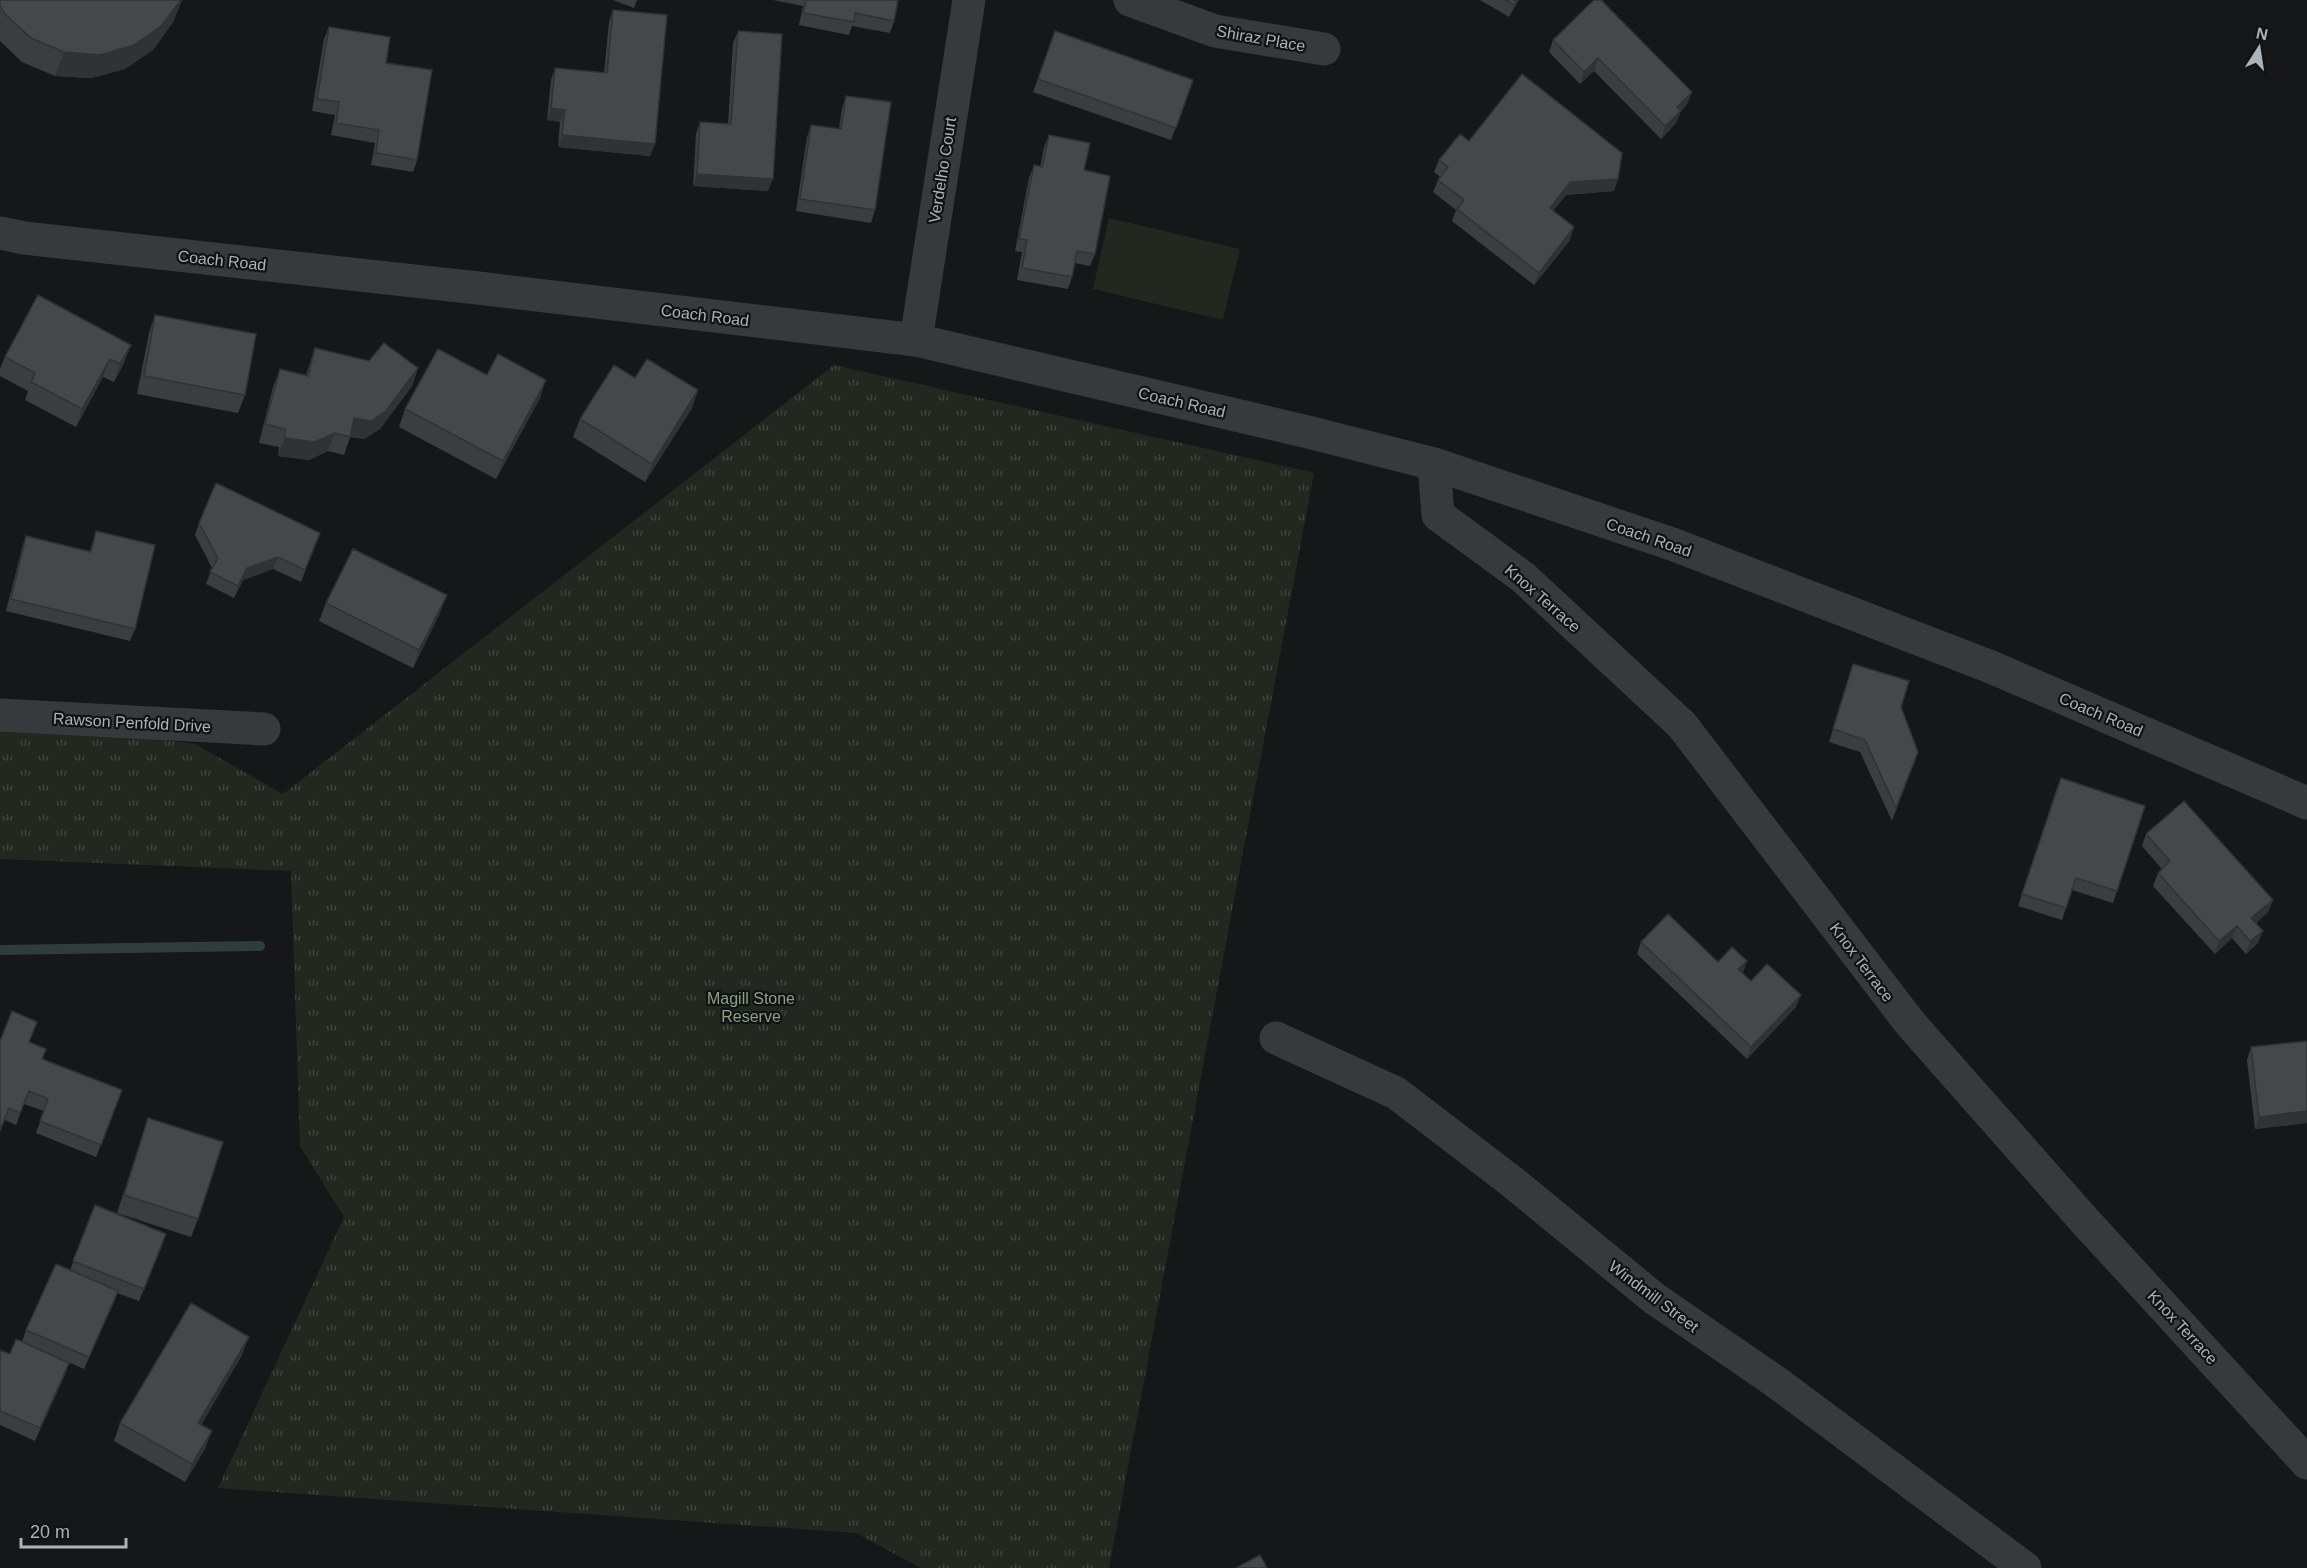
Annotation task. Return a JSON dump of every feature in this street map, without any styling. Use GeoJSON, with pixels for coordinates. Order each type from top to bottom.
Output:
{"type":"FeatureCollection","features":[{"type":"Feature","properties":{"kind":"street","name":"Verdelho Court"},"geometry":{"type":"LineString","coordinates":[[916,340],[969,0]]}},
{"type":"Feature","properties":{"kind":"street","name":"Shiraz Place"},"geometry":{"type":"LineString","coordinates":[[1130,0],[1215,31],[1324,49]]}},
{"type":"Feature","properties":{"kind":"street","name":"Coach Road"},"geometry":{"type":"LineString","coordinates":[[0,233],[24,238],[478,288],[916,340],[1308,432],[1434,464],[1672,544],[1980,662],[2307,803]]}},
{"type":"Feature","properties":{"kind":"street","name":"Knox Terrace"},"geometry":{"type":"LineString","coordinates":[[1434,464],[1438,515],[1524,578],[1682,725],[1910,1023],[2083,1219],[2307,1463]]}},
{"type":"Feature","properties":{"kind":"street","name":"Rawson Penfold Drive"},"geometry":{"type":"LineString","coordinates":[[0,715],[264,729]]}},
{"type":"Feature","properties":{"kind":"street","name":"Windmill Street"},"geometry":{"type":"LineString","coordinates":[[1276,1038],[1396,1093],[1511,1181],[1655,1299],[1776,1382],[2025,1568]]}},
{"type":"Feature","properties":{"kind":"green space"},"geometry":{"type":"Polygon","coordinates":[[[1109,218],[1240,249],[1223,320],[1093,289],[1109,218]]]}},
{"type":"Feature","properties":{"kind":"green space","name":"Magill Stone Reserve"},"geometry":{"type":"Polygon","coordinates":[[[834,365],[1314,473],[1109,1568],[921,1568],[856,1533],[218,1488],[344,1217],[300,1146],[291,871],[0,859],[0,720],[195,744],[283,794],[834,365]]]}},
{"type":"Feature","properties":{"kind":"building"},"geometry":{"type":"Polygon","coordinates":[[[0,0],[181,0],[161,26],[134,45],[100,55],[64,52],[31,38],[5,14],[0,6],[0,0]]]}},
{"type":"Feature","properties":{"kind":"building"},"geometry":{"type":"Polygon","coordinates":[[[806,0],[898,0],[894,21],[855,13],[854,22],[803,13],[806,0]]]}},
{"type":"Feature","properties":{"kind":"building"},"geometry":{"type":"Polygon","coordinates":[[[1505,0],[1517,0],[1514,5],[1505,0]]]}},
{"type":"Feature","properties":{"kind":"building"},"geometry":{"type":"Polygon","coordinates":[[[1594,0],[1601,0],[1692,92],[1677,107],[1681,111],[1665,126],[1598,58],[1584,72],[1553,40],[1594,0]]]}},
{"type":"Feature","properties":{"kind":"building"},"geometry":{"type":"Polygon","coordinates":[[[613,10],[667,15],[655,144],[562,135],[565,110],[551,108],[555,68],[607,73],[613,10]]]}},
{"type":"Feature","properties":{"kind":"building"},"geometry":{"type":"Polygon","coordinates":[[[329,27],[390,37],[386,63],[432,70],[417,160],[376,153],[379,130],[336,123],[339,102],[317,99],[329,27]]]}},
{"type":"Feature","properties":{"kind":"building"},"geometry":{"type":"Polygon","coordinates":[[[738,31],[782,34],[773,179],[697,174],[700,122],[731,124],[738,31]]]}},
{"type":"Feature","properties":{"kind":"building"},"geometry":{"type":"Polygon","coordinates":[[[1055,31],[1193,80],[1176,128],[1038,79],[1055,31]]]}},
{"type":"Feature","properties":{"kind":"building"},"geometry":{"type":"Polygon","coordinates":[[[1522,74],[1622,153],[1618,179],[1570,182],[1550,208],[1574,227],[1539,273],[1457,209],[1464,200],[1438,180],[1448,167],[1439,160],[1460,134],[1469,141],[1522,74]]]}},
{"type":"Feature","properties":{"kind":"building"},"geometry":{"type":"Polygon","coordinates":[[[846,96],[891,102],[875,210],[800,199],[811,125],[841,129],[846,96]]]}},
{"type":"Feature","properties":{"kind":"building"},"geometry":{"type":"Polygon","coordinates":[[[1049,135],[1090,143],[1084,170],[1110,176],[1095,254],[1077,251],[1072,277],[1022,268],[1027,240],[1019,239],[1034,165],[1042,167],[1049,135]]]}},
{"type":"Feature","properties":{"kind":"building"},"geometry":{"type":"Polygon","coordinates":[[[38,295],[131,345],[120,364],[110,359],[82,409],[31,382],[35,373],[5,357],[38,295]]]}},
{"type":"Feature","properties":{"kind":"building"},"geometry":{"type":"Polygon","coordinates":[[[155,315],[256,334],[245,395],[144,376],[155,315]]]}},
{"type":"Feature","properties":{"kind":"building"},"geometry":{"type":"Polygon","coordinates":[[[384,343],[418,368],[386,411],[371,421],[354,418],[350,437],[335,433],[315,442],[285,438],[285,429],[265,424],[280,369],[308,376],[315,348],[369,361],[384,343]]]}},
{"type":"Feature","properties":{"kind":"building"},"geometry":{"type":"Polygon","coordinates":[[[438,349],[487,375],[498,354],[546,380],[503,461],[405,409],[438,349]]]}},
{"type":"Feature","properties":{"kind":"building"},"geometry":{"type":"Polygon","coordinates":[[[647,359],[698,390],[652,464],[580,419],[614,365],[635,378],[647,359]]]}},
{"type":"Feature","properties":{"kind":"building"},"geometry":{"type":"Polygon","coordinates":[[[216,483],[320,533],[305,570],[278,557],[247,568],[238,586],[210,572],[218,558],[199,523],[216,483]]]}},
{"type":"Feature","properties":{"kind":"building"},"geometry":{"type":"Polygon","coordinates":[[[96,531],[155,545],[135,629],[11,599],[26,536],[91,552],[96,531]]]}},
{"type":"Feature","properties":{"kind":"building"},"geometry":{"type":"Polygon","coordinates":[[[353,549],[447,595],[419,650],[326,603],[353,549]]]}},
{"type":"Feature","properties":{"kind":"building"},"geometry":{"type":"Polygon","coordinates":[[[1853,664],[1909,681],[1901,707],[1918,752],[1896,808],[1865,740],[1833,729],[1853,664]]]}},
{"type":"Feature","properties":{"kind":"building"},"geometry":{"type":"Polygon","coordinates":[[[2061,778],[2145,806],[2117,891],[2076,878],[2066,908],[2022,894],[2061,778]]]}},
{"type":"Feature","properties":{"kind":"building"},"geometry":{"type":"Polygon","coordinates":[[[2184,801],[2273,900],[2251,918],[2263,931],[2250,941],[2237,926],[2219,941],[2158,873],[2170,861],[2146,834],[2184,801]]]}},
{"type":"Feature","properties":{"kind":"building"},"geometry":{"type":"Polygon","coordinates":[[[1668,914],[1718,962],[1732,947],[1747,961],[1738,969],[1751,981],[1767,964],[1801,995],[1751,1047],[1641,942],[1668,914]]]}},
{"type":"Feature","properties":{"kind":"building"},"geometry":{"type":"Polygon","coordinates":[[[12,1011],[37,1022],[29,1042],[46,1049],[42,1059],[122,1090],[101,1145],[40,1121],[48,1099],[29,1091],[20,1113],[9,1108],[0,1130],[0,1041],[12,1011]]]}},
{"type":"Feature","properties":{"kind":"building"},"geometry":{"type":"Polygon","coordinates":[[[2307,1041],[2307,1111],[2259,1117],[2251,1047],[2307,1041]]]}},
{"type":"Feature","properties":{"kind":"building"},"geometry":{"type":"Polygon","coordinates":[[[148,1118],[223,1142],[198,1219],[124,1195],[148,1118]]]}},
{"type":"Feature","properties":{"kind":"building"},"geometry":{"type":"Polygon","coordinates":[[[95,1205],[166,1234],[144,1289],[73,1261],[95,1205]]]}},
{"type":"Feature","properties":{"kind":"building"},"geometry":{"type":"Polygon","coordinates":[[[56,1264],[118,1291],[89,1357],[26,1330],[56,1264]]]}},
{"type":"Feature","properties":{"kind":"building"},"geometry":{"type":"Polygon","coordinates":[[[191,1303],[249,1337],[198,1423],[212,1431],[192,1464],[120,1423],[191,1303]]]}},
{"type":"Feature","properties":{"kind":"building"},"geometry":{"type":"Polygon","coordinates":[[[16,1339],[69,1363],[40,1428],[0,1411],[0,1350],[10,1354],[16,1339]]]}},
{"type":"Feature","properties":{"kind":"building"},"geometry":{"type":"Polygon","coordinates":[[[1260,1555],[1267,1568],[1236,1568],[1260,1555]]]}},
{"type":"Feature","properties":{"kind":"waterway"},"geometry":{"type":"LineString","coordinates":[[0,950],[260,946]]}}]}
